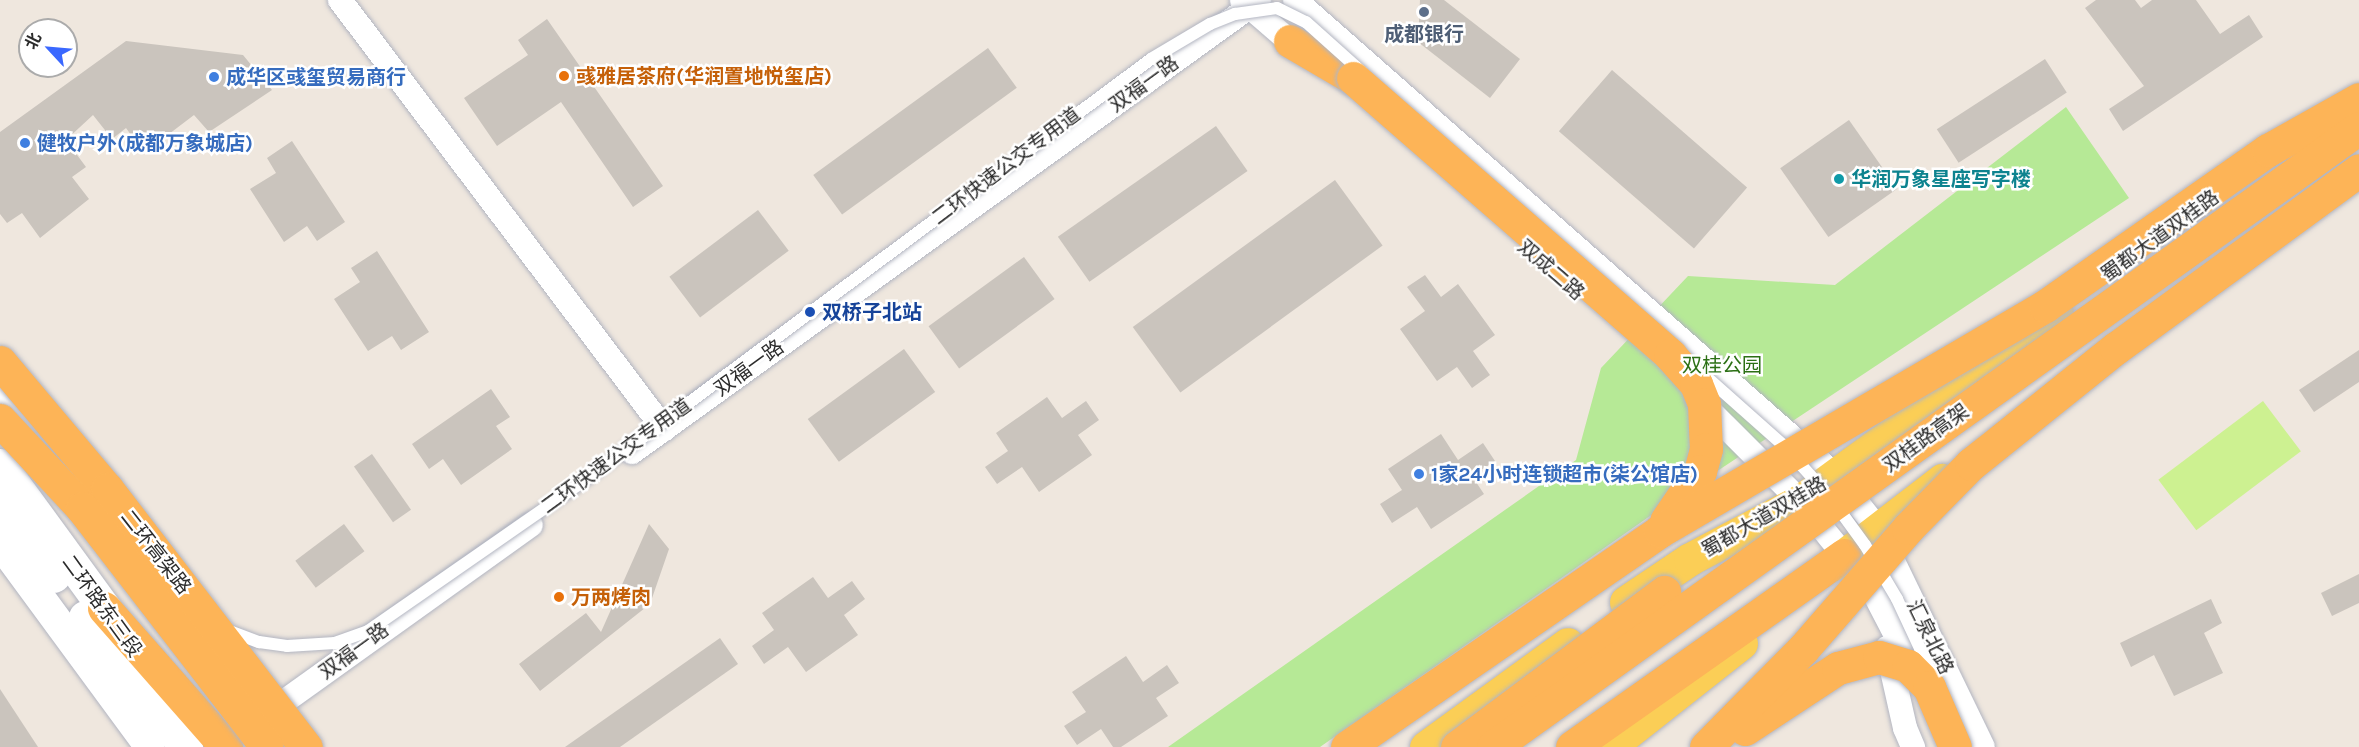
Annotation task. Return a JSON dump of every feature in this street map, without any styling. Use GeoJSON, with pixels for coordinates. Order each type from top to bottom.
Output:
{"type":"FeatureCollection","features":[{"type":"Feature","properties":{"kind":"highway"},"geometry":{"type":"LineString","coordinates":[[1290,41],[1353,78],[1670,355],[1696,384],[1704,404],[1706,449],[1700,471],[1660,531]]}},
{"type":"Feature","properties":{"kind":"highway"},"geometry":{"type":"LineString","coordinates":[[1347,747],[1660,531],[2045,306],[2268,150],[2359,99]]}},
{"type":"Feature","properties":{"kind":"highway","name":"双桂路高架"},"geometry":{"type":"LineString","coordinates":[[1493,747],[2359,128]]}},
{"type":"Feature","properties":{"kind":"highway","name":"双桂路高架"},"geometry":{"type":"LineString","coordinates":[[1530,747],[2359,154]]}},
{"type":"Feature","properties":{"kind":"highway"},"geometry":{"type":"LineString","coordinates":[[1706,747],[1803,650],[1908,528],[1971,464],[2116,348],[2359,170]]}},
{"type":"Feature","properties":{"kind":"highway","name":"二环高架路"},"geometry":{"type":"LineString","coordinates":[[0,362],[107,489],[306,747]]}},
{"type":"Feature","properties":{"kind":"highway","name":"二环高架路"},"geometry":{"type":"LineString","coordinates":[[0,420],[82,508],[244,744]]}},
{"type":"Feature","properties":{"kind":"highway"},"geometry":{"type":"LineString","coordinates":[[1572,747],[1844,555]]}},
{"type":"Feature","properties":{"kind":"highway"},"geometry":{"type":"LineString","coordinates":[[1457,747],[1664,592]]}},
{"type":"Feature","properties":{"kind":"highway"},"geometry":{"type":"LineString","coordinates":[[104,608],[244,744]]}},
{"type":"Feature","properties":{"kind":"highway"},"geometry":{"type":"LineString","coordinates":[[1719,747],[1838,668],[1879,657],[1908,666],[1929,687],[1955,747]]}},
{"type":"Feature","properties":{"kind":"main road","name":"蜀都大道双桂路"},"geometry":{"type":"LineString","coordinates":[[1426,747],[1690,559],[1800,501],[1836,476],[2359,90]]}},
{"type":"Feature","properties":{"kind":"main road"},"geometry":{"type":"LineString","coordinates":[[1609,747],[1697,680],[1877,528],[2359,189]]}},
{"type":"Feature","properties":{"kind":"main road","name":"二环路东三段"},"geometry":{"type":"LineString","coordinates":[[0,465],[203,747]]}},
{"type":"Feature","properties":{"kind":"main road"},"geometry":{"type":"LineString","coordinates":[[1664,592],[1800,501]]}},
{"type":"Feature","properties":{"kind":"main road","name":"二环路东三段"},"geometry":{"type":"LineString","coordinates":[[0,506],[186,747]]}},
{"type":"Feature","properties":{"kind":"street"},"geometry":{"type":"LineString","coordinates":[[340,0],[664,429]]}},
{"type":"Feature","properties":{"kind":"street","name":"双成二路"},"geometry":{"type":"LineString","coordinates":[[1295,0],[1836,476],[1877,528]]}},
{"type":"Feature","properties":{"kind":"street","name":"双福一路"},"geometry":{"type":"LineString","coordinates":[[244,744],[664,429],[1251,2]]}},
{"type":"Feature","properties":{"kind":"street","name":"双成二路"},"geometry":{"type":"LineString","coordinates":[[1251,2],[1290,41],[1729,426],[1800,501],[1844,555]]}},
{"type":"Feature","properties":{"kind":"street"},"geometry":{"type":"LineString","coordinates":[[0,398],[244,744]]}},
{"type":"Feature","properties":{"kind":"street","name":"汇泉北路"},"geometry":{"type":"LineString","coordinates":[[1877,528],[1983,747]]}},
{"type":"Feature","properties":{"kind":"street","name":"汇泉北路"},"geometry":{"type":"LineString","coordinates":[[1844,555],[1875,596],[1904,644],[1946,747]]}},
{"type":"Feature","properties":{"kind":"street"},"geometry":{"type":"LineString","coordinates":[[4,556],[150,747]]}},
{"type":"Feature","properties":{"kind":"street"},"geometry":{"type":"LineString","coordinates":[[1875,596],[1905,728],[1913,747]]}},
{"type":"Feature","properties":{"kind":"lane","name":"二环快速公交专用道"},"geometry":{"type":"LineString","coordinates":[[170,593],[199,615],[260,642],[287,646],[335,643],[368,630],[585,480],[1151,59],[1210,24],[1246,11],[1277,8],[1305,22],[1783,445],[1830,497],[1865,545],[1897,600],[1965,747]]}},
{"type":"Feature","properties":{"kind":"lane"},"geometry":{"type":"LineString","coordinates":[[0,387],[153,578]]}},
{"type":"Feature","properties":{"kind":"green space","name":"双桂公园"},"geometry":{"type":"Polygon","coordinates":[[[2066,107],[2129,198],[1660,509],[1320,747],[1168,747],[1576,460],[1601,368],[1688,276],[1835,285],[2066,107]]]}},
{"type":"Feature","properties":{"kind":"green space"},"geometry":{"type":"Polygon","coordinates":[[[2263,401],[2301,451],[2196,530],[2158,480],[2263,401]]]}},
{"type":"Feature","properties":{"kind":"building"},"geometry":{"type":"Polygon","coordinates":[[[1420,0],[1444,0],[1520,59],[1490,98],[1418,42],[1420,0]]]}},
{"type":"Feature","properties":{"kind":"building"},"geometry":{"type":"Polygon","coordinates":[[[2096,0],[2135,0],[2141,8],[2152,0],[2196,0],[2220,34],[2249,15],[2263,37],[2123,131],[2109,109],[2144,86],[2085,8],[2096,0]]]}},
{"type":"Feature","properties":{"kind":"building"},"geometry":{"type":"Polygon","coordinates":[[[547,19],[663,186],[633,207],[561,102],[497,146],[464,98],[528,55],[518,40],[547,19]]]}},
{"type":"Feature","properties":{"kind":"building"},"geometry":{"type":"Polygon","coordinates":[[[126,41],[243,55],[272,90],[209,132],[194,115],[144,153],[126,128],[112,139],[93,115],[66,140],[86,167],[72,177],[89,199],[40,238],[22,213],[7,223],[0,214],[0,132],[75,78],[78,78],[78,76],[126,41]]]}},
{"type":"Feature","properties":{"kind":"building"},"geometry":{"type":"Polygon","coordinates":[[[988,48],[1017,88],[842,215],[813,175],[988,48]]]}},
{"type":"Feature","properties":{"kind":"building"},"geometry":{"type":"Polygon","coordinates":[[[2045,59],[2067,93],[1959,163],[1937,129],[2045,59]]]}},
{"type":"Feature","properties":{"kind":"building"},"geometry":{"type":"Polygon","coordinates":[[[1612,70],[1747,187],[1694,249],[1559,131],[1612,70]]]}},
{"type":"Feature","properties":{"kind":"building","name":"华润万象星座写字楼"},"geometry":{"type":"Polygon","coordinates":[[[1849,120],[1897,189],[1828,237],[1780,168],[1849,120]]]}},
{"type":"Feature","properties":{"kind":"building"},"geometry":{"type":"Polygon","coordinates":[[[1216,126],[1248,171],[1089,282],[1058,237],[1216,126]]]}},
{"type":"Feature","properties":{"kind":"building"},"geometry":{"type":"Polygon","coordinates":[[[292,141],[345,222],[317,241],[307,226],[284,242],[250,189],[276,173],[267,158],[292,141]]]}},
{"type":"Feature","properties":{"kind":"building"},"geometry":{"type":"Polygon","coordinates":[[[1335,180],[1383,246],[1180,392],[1133,327],[1335,180]]]}},
{"type":"Feature","properties":{"kind":"building"},"geometry":{"type":"Polygon","coordinates":[[[758,210],[789,251],[700,318],[669,277],[758,210]]]}},
{"type":"Feature","properties":{"kind":"building"},"geometry":{"type":"Polygon","coordinates":[[[377,251],[429,332],[401,350],[392,336],[368,351],[334,299],[360,282],[351,268],[377,251]]]}},
{"type":"Feature","properties":{"kind":"building"},"geometry":{"type":"Polygon","coordinates":[[[1024,257],[1055,299],[959,368],[929,326],[1024,257]]]}},
{"type":"Feature","properties":{"kind":"building"},"geometry":{"type":"Polygon","coordinates":[[[1425,275],[1441,297],[1458,284],[1495,335],[1473,351],[1490,375],[1472,388],[1457,367],[1437,381],[1400,329],[1425,311],[1407,287],[1425,275]]]}},
{"type":"Feature","properties":{"kind":"building"},"geometry":{"type":"Polygon","coordinates":[[[904,349],[935,392],[839,462],[808,419],[904,349]]]}},
{"type":"Feature","properties":{"kind":"building"},"geometry":{"type":"Polygon","coordinates":[[[2359,350],[2359,382],[2314,412],[2299,390],[2359,350]]]}},
{"type":"Feature","properties":{"kind":"building"},"geometry":{"type":"Polygon","coordinates":[[[491,389],[510,417],[496,426],[512,449],[461,485],[443,459],[429,469],[412,444],[491,389]]]}},
{"type":"Feature","properties":{"kind":"building"},"geometry":{"type":"Polygon","coordinates":[[[1047,397],[1062,418],[1086,401],[1099,420],[1078,435],[1092,455],[1039,492],[1022,467],[997,484],[985,467],[1008,451],[996,433],[1047,397]]]}},
{"type":"Feature","properties":{"kind":"building"},"geometry":{"type":"Polygon","coordinates":[[[1441,434],[1458,460],[1483,443],[1495,461],[1472,476],[1484,494],[1431,529],[1417,507],[1392,523],[1380,504],[1402,490],[1388,469],[1441,434]]]}},
{"type":"Feature","properties":{"kind":"building"},"geometry":{"type":"Polygon","coordinates":[[[372,454],[411,510],[393,522],[354,467],[372,454]]]}},
{"type":"Feature","properties":{"kind":"building"},"geometry":{"type":"Polygon","coordinates":[[[344,524],[364,551],[316,588],[295,561],[344,524]]]}},
{"type":"Feature","properties":{"kind":"building"},"geometry":{"type":"Polygon","coordinates":[[[649,524],[669,549],[650,604],[540,691],[519,664],[586,613],[601,632],[649,524]]]}},
{"type":"Feature","properties":{"kind":"building"},"geometry":{"type":"Polygon","coordinates":[[[2359,574],[2359,603],[2332,616],[2321,593],[2359,574]]]}},
{"type":"Feature","properties":{"kind":"building"},"geometry":{"type":"Polygon","coordinates":[[[813,577],[828,598],[852,581],[865,599],[844,615],[858,635],[806,672],[788,647],[764,664],[752,646],[774,630],[762,613],[813,577]]]}},
{"type":"Feature","properties":{"kind":"building"},"geometry":{"type":"Polygon","coordinates":[[[2211,599],[2222,623],[2204,633],[2223,673],[2174,696],[2154,655],[2131,667],[2120,643],[2211,599]]]}},
{"type":"Feature","properties":{"kind":"building"},"geometry":{"type":"Polygon","coordinates":[[[720,638],[738,664],[620,747],[565,747],[720,638]]]}},
{"type":"Feature","properties":{"kind":"building"},"geometry":{"type":"Polygon","coordinates":[[[1126,656],[1143,682],[1167,665],[1179,683],[1156,698],[1168,716],[1121,747],[1113,747],[1101,729],[1077,745],[1064,726],[1086,712],[1072,692],[1126,656]]]}},
{"type":"Feature","properties":{"kind":"building"},"geometry":{"type":"Polygon","coordinates":[[[0,689],[38,747],[0,747],[0,689]]]}},
{"type":"Feature","properties":{"kind":"place","name":"成都银行"},"geometry":{"type":"Point","coordinates":[1424,12]}},
{"type":"Feature","properties":{"kind":"place","name":"彧雅居茶府(华润置地悦玺店)"},"geometry":{"type":"Point","coordinates":[564,76]}},
{"type":"Feature","properties":{"kind":"place","name":"成华区彧玺贸易商行"},"geometry":{"type":"Point","coordinates":[214,77]}},
{"type":"Feature","properties":{"kind":"place","name":"健牧户外(成都万象城店)"},"geometry":{"type":"Point","coordinates":[25,143]}},
{"type":"Feature","properties":{"kind":"place","name":"华润万象星座写字楼"},"geometry":{"type":"Point","coordinates":[1839,179]}},
{"type":"Feature","properties":{"kind":"place","name":"双桥子北站"},"geometry":{"type":"Point","coordinates":[810,312]}},
{"type":"Feature","properties":{"kind":"place","name":"1家24小时连锁超市(柒公馆店)"},"geometry":{"type":"Point","coordinates":[1419,474]}},
{"type":"Feature","properties":{"kind":"place","name":"万两烤肉"},"geometry":{"type":"Point","coordinates":[559,597]}}]}
